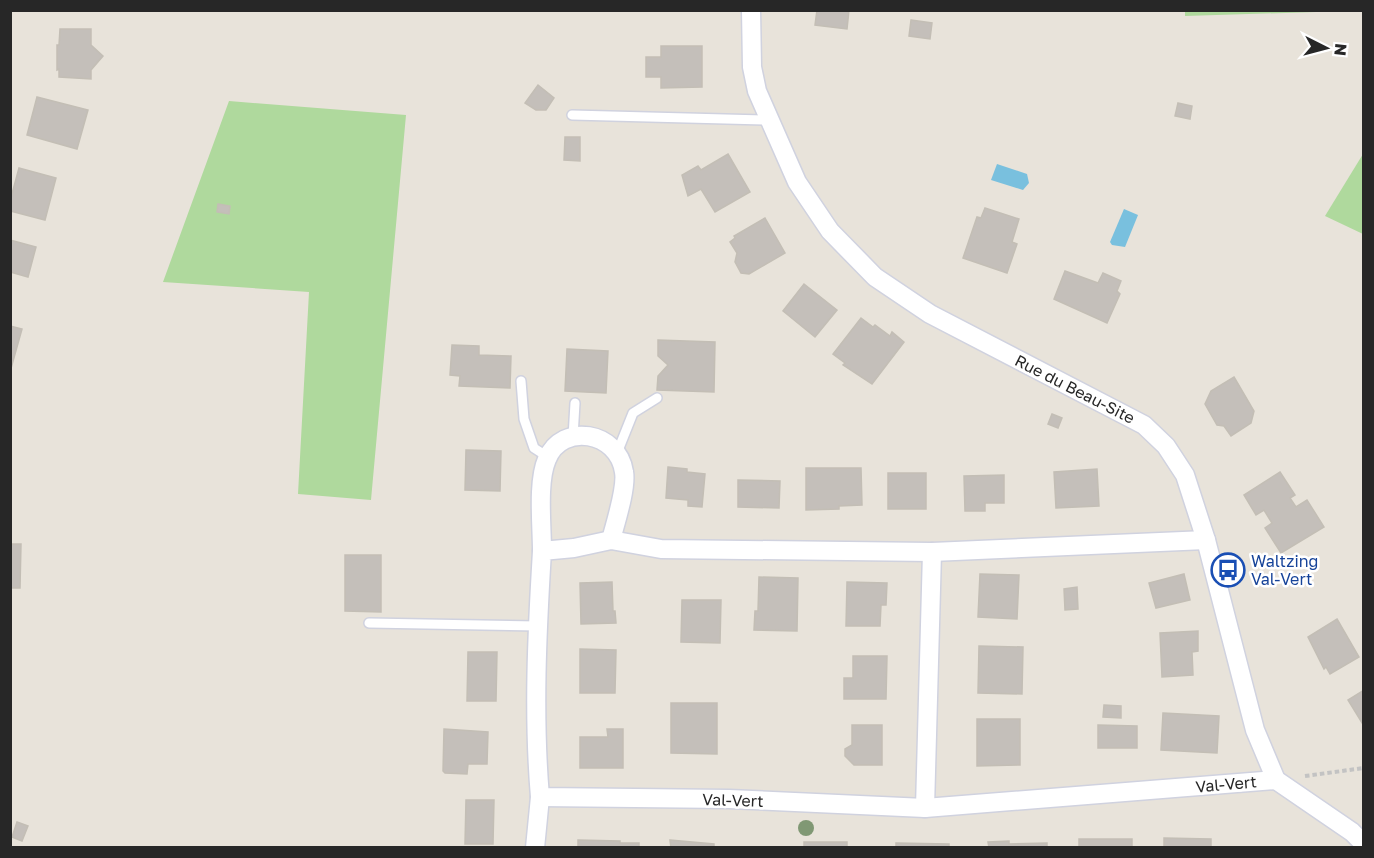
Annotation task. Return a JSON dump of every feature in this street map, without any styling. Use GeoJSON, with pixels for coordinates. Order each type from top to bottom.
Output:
{"type":"FeatureCollection","features":[{"type":"Feature","properties":{"kind":"street","name":"Rue du Beau-Site"},"geometry":{"type":"LineString","coordinates":[[750,10],[752,67],[757,91],[797,182],[830,231],[875,277],[930,314],[1144,425],[1166,446],[1185,475],[1206,540],[1255,730],[1276,780]]}},
{"type":"Feature","properties":{"kind":"street"},"geometry":{"type":"LineString","coordinates":[[535,848],[540,797],[536,751],[542,475],[548,457],[557,442],[573,437],[592,437],[608,442],[617,453],[625,474],[618,516],[611,540]]}},
{"type":"Feature","properties":{"kind":"street"},"geometry":{"type":"LineString","coordinates":[[542,551],[574,548],[611,540],[661,549],[932,552],[1206,540]]}},
{"type":"Feature","properties":{"kind":"street"},"geometry":{"type":"LineString","coordinates":[[925,808],[932,552]]}},
{"type":"Feature","properties":{"kind":"street"},"geometry":{"type":"LineString","coordinates":[[1276,780],[1352,832],[1364,844]]}},
{"type":"Feature","properties":{"kind":"street","name":"Val-Vert"},"geometry":{"type":"LineString","coordinates":[[540,797],[729,799],[925,808],[1276,780]]}},
{"type":"Feature","properties":{"kind":"lane"},"geometry":{"type":"LineString","coordinates":[[572,116],[768,120]]}},
{"type":"Feature","properties":{"kind":"lane"},"geometry":{"type":"LineString","coordinates":[[521,381],[524,419],[534,448],[548,457]]}},
{"type":"Feature","properties":{"kind":"lane"},"geometry":{"type":"LineString","coordinates":[[617,453],[633,413],[657,398]]}},
{"type":"Feature","properties":{"kind":"lane"},"geometry":{"type":"LineString","coordinates":[[573,437],[575,404]]}},
{"type":"Feature","properties":{"kind":"lane"},"geometry":{"type":"LineString","coordinates":[[369,623],[538,626]]}},
{"type":"Feature","properties":{"kind":"path"},"geometry":{"type":"LineString","coordinates":[[1276,780],[1364,768]]}},
{"type":"Feature","properties":{"kind":"green space"},"geometry":{"type":"Polygon","coordinates":[[[1346,10],[1347,11],[1185,16],[1185,11],[1346,10]]]}},
{"type":"Feature","properties":{"kind":"green space"},"geometry":{"type":"Polygon","coordinates":[[[229,101],[406,115],[371,500],[298,494],[309,292],[163,282],[229,101]]]}},
{"type":"Feature","properties":{"kind":"green space"},"geometry":{"type":"Polygon","coordinates":[[[1363,154],[1363,234],[1325,216],[1363,154]]]}},
{"type":"Feature","properties":{"kind":"water"},"geometry":{"type":"Polygon","coordinates":[[[997,164],[1027,174],[1029,183],[1023,190],[991,180],[997,164]]]}},
{"type":"Feature","properties":{"kind":"water"},"geometry":{"type":"Polygon","coordinates":[[[1124,209],[1138,215],[1125,247],[1112,245],[1110,242],[1124,209]]]}},
{"type":"Feature","properties":{"kind":"building"},"geometry":{"type":"Polygon","coordinates":[[[817,10],[849,10],[847,29],[815,25],[817,10]]]}},
{"type":"Feature","properties":{"kind":"building"},"geometry":{"type":"Polygon","coordinates":[[[911,20],[932,23],[930,39],[909,36],[911,20]]]}},
{"type":"Feature","properties":{"kind":"building"},"geometry":{"type":"Polygon","coordinates":[[[60,29],[91,29],[91,45],[103,56],[91,70],[91,79],[59,77],[57,45],[59,45],[60,29]]]}},
{"type":"Feature","properties":{"kind":"building"},"geometry":{"type":"Polygon","coordinates":[[[661,46],[702,46],[702,87],[661,88],[661,77],[646,77],[646,57],[661,57],[661,46]]]}},
{"type":"Feature","properties":{"kind":"building"},"geometry":{"type":"Polygon","coordinates":[[[538,85],[554,98],[546,110],[536,110],[525,103],[538,85]]]}},
{"type":"Feature","properties":{"kind":"building"},"geometry":{"type":"Polygon","coordinates":[[[37,97],[88,110],[77,149],[27,135],[37,97]]]}},
{"type":"Feature","properties":{"kind":"building"},"geometry":{"type":"Polygon","coordinates":[[[1178,103],[1192,106],[1190,119],[1175,116],[1178,103]]]}},
{"type":"Feature","properties":{"kind":"building"},"geometry":{"type":"Polygon","coordinates":[[[565,137],[580,137],[580,161],[564,160],[565,137]]]}},
{"type":"Feature","properties":{"kind":"building"},"geometry":{"type":"Polygon","coordinates":[[[728,154],[750,192],[715,212],[701,189],[688,196],[682,175],[698,166],[701,170],[728,154]]]}},
{"type":"Feature","properties":{"kind":"building"},"geometry":{"type":"Polygon","coordinates":[[[19,168],[56,178],[45,220],[10,211],[10,201],[19,168]]]}},
{"type":"Feature","properties":{"kind":"building"},"geometry":{"type":"Polygon","coordinates":[[[218,204],[230,206],[229,214],[217,212],[218,204]]]}},
{"type":"Feature","properties":{"kind":"building"},"geometry":{"type":"Polygon","coordinates":[[[985,208],[1019,219],[1012,242],[1017,244],[1007,273],[963,258],[977,217],[981,218],[985,208]]]}},
{"type":"Feature","properties":{"kind":"building"},"geometry":{"type":"Polygon","coordinates":[[[765,218],[785,253],[749,274],[741,273],[735,262],[737,253],[730,242],[735,238],[734,236],[765,218]]]}},
{"type":"Feature","properties":{"kind":"building"},"geometry":{"type":"Polygon","coordinates":[[[10,240],[36,247],[28,277],[10,272],[10,240]]]}},
{"type":"Feature","properties":{"kind":"building"},"geometry":{"type":"Polygon","coordinates":[[[1065,271],[1098,283],[1103,273],[1121,281],[1117,291],[1120,294],[1107,323],[1054,299],[1065,271]]]}},
{"type":"Feature","properties":{"kind":"building"},"geometry":{"type":"Polygon","coordinates":[[[804,284],[837,310],[815,337],[783,311],[804,284]]]}},
{"type":"Feature","properties":{"kind":"building"},"geometry":{"type":"Polygon","coordinates":[[[861,318],[890,336],[892,332],[904,342],[872,384],[843,365],[845,363],[833,354],[861,318]]]}},
{"type":"Feature","properties":{"kind":"building"},"geometry":{"type":"Polygon","coordinates":[[[10,326],[22,329],[10,372],[10,326]]]}},
{"type":"Feature","properties":{"kind":"building"},"geometry":{"type":"Polygon","coordinates":[[[658,340],[715,342],[714,392],[657,390],[658,376],[668,365],[658,356],[658,340]]]}},
{"type":"Feature","properties":{"kind":"building"},"geometry":{"type":"Polygon","coordinates":[[[452,345],[479,346],[479,355],[511,356],[510,388],[459,386],[460,376],[450,375],[452,345]]]}},
{"type":"Feature","properties":{"kind":"building"},"geometry":{"type":"Polygon","coordinates":[[[567,349],[608,351],[606,393],[565,391],[567,349]]]}},
{"type":"Feature","properties":{"kind":"building"},"geometry":{"type":"Polygon","coordinates":[[[1234,377],[1254,411],[1251,423],[1231,436],[1224,426],[1217,425],[1205,404],[1211,391],[1234,377]]]}},
{"type":"Feature","properties":{"kind":"building"},"geometry":{"type":"Polygon","coordinates":[[[1052,414],[1062,418],[1058,428],[1048,424],[1052,414]]]}},
{"type":"Feature","properties":{"kind":"building"},"geometry":{"type":"Polygon","coordinates":[[[466,450],[501,451],[500,491],[465,490],[466,450]]]}},
{"type":"Feature","properties":{"kind":"building"},"geometry":{"type":"Polygon","coordinates":[[[668,467],[705,474],[702,507],[688,506],[688,500],[666,498],[668,467]]]}},
{"type":"Feature","properties":{"kind":"building"},"geometry":{"type":"Polygon","coordinates":[[[806,468],[861,468],[862,505],[839,506],[839,509],[806,510],[806,468]]]}},
{"type":"Feature","properties":{"kind":"building"},"geometry":{"type":"Polygon","coordinates":[[[1097,469],[1099,506],[1056,508],[1054,472],[1097,469]]]}},
{"type":"Feature","properties":{"kind":"building"},"geometry":{"type":"Polygon","coordinates":[[[1280,472],[1295,495],[1290,498],[1296,507],[1307,500],[1324,527],[1281,553],[1265,528],[1272,523],[1264,510],[1256,515],[1244,495],[1280,472]]]}},
{"type":"Feature","properties":{"kind":"building"},"geometry":{"type":"Polygon","coordinates":[[[888,473],[926,473],[926,509],[888,509],[888,473]]]}},
{"type":"Feature","properties":{"kind":"building"},"geometry":{"type":"Polygon","coordinates":[[[1004,475],[1004,503],[985,503],[985,511],[965,511],[964,476],[1004,475]]]}},
{"type":"Feature","properties":{"kind":"building"},"geometry":{"type":"Polygon","coordinates":[[[738,480],[780,481],[779,508],[738,507],[738,480]]]}},
{"type":"Feature","properties":{"kind":"building"},"geometry":{"type":"Polygon","coordinates":[[[10,544],[21,544],[20,588],[10,588],[10,544]]]}},
{"type":"Feature","properties":{"kind":"building"},"geometry":{"type":"Polygon","coordinates":[[[345,555],[381,555],[381,612],[345,611],[345,555]]]}},
{"type":"Feature","properties":{"kind":"building"},"geometry":{"type":"Polygon","coordinates":[[[980,574],[1019,575],[1017,619],[978,617],[980,574]]]}},
{"type":"Feature","properties":{"kind":"building"},"geometry":{"type":"Polygon","coordinates":[[[1184,574],[1190,600],[1156,608],[1149,583],[1184,574]]]}},
{"type":"Feature","properties":{"kind":"building"},"geometry":{"type":"Polygon","coordinates":[[[759,577],[798,578],[797,631],[754,630],[755,611],[758,611],[759,577]]]}},
{"type":"Feature","properties":{"kind":"building"},"geometry":{"type":"Polygon","coordinates":[[[612,582],[613,611],[615,611],[616,623],[581,624],[580,583],[612,582]]]}},
{"type":"Feature","properties":{"kind":"building"},"geometry":{"type":"Polygon","coordinates":[[[847,582],[887,583],[886,605],[881,605],[880,626],[846,626],[847,582]]]}},
{"type":"Feature","properties":{"kind":"building"},"geometry":{"type":"Polygon","coordinates":[[[1077,587],[1078,609],[1065,610],[1064,589],[1077,587]]]}},
{"type":"Feature","properties":{"kind":"building"},"geometry":{"type":"Polygon","coordinates":[[[682,600],[721,600],[720,643],[681,642],[682,600]]]}},
{"type":"Feature","properties":{"kind":"building"},"geometry":{"type":"Polygon","coordinates":[[[1337,619],[1359,657],[1330,674],[1326,667],[1324,669],[1308,637],[1337,619]]]}},
{"type":"Feature","properties":{"kind":"building"},"geometry":{"type":"Polygon","coordinates":[[[1198,631],[1198,651],[1192,652],[1193,675],[1162,677],[1160,633],[1198,631]]]}},
{"type":"Feature","properties":{"kind":"building"},"geometry":{"type":"Polygon","coordinates":[[[979,646],[1023,647],[1022,694],[978,693],[979,646]]]}},
{"type":"Feature","properties":{"kind":"building"},"geometry":{"type":"Polygon","coordinates":[[[580,649],[616,650],[615,693],[580,693],[580,649]]]}},
{"type":"Feature","properties":{"kind":"building"},"geometry":{"type":"Polygon","coordinates":[[[468,652],[497,652],[496,701],[467,701],[468,652]]]}},
{"type":"Feature","properties":{"kind":"building"},"geometry":{"type":"Polygon","coordinates":[[[853,656],[887,656],[886,699],[844,699],[844,678],[853,678],[853,656]]]}},
{"type":"Feature","properties":{"kind":"building"},"geometry":{"type":"Polygon","coordinates":[[[1364,690],[1364,726],[1348,700],[1364,690]]]}},
{"type":"Feature","properties":{"kind":"building"},"geometry":{"type":"Polygon","coordinates":[[[671,703],[717,703],[717,754],[671,753],[671,703]]]}},
{"type":"Feature","properties":{"kind":"building"},"geometry":{"type":"Polygon","coordinates":[[[1104,705],[1121,706],[1121,718],[1103,717],[1104,705]]]}},
{"type":"Feature","properties":{"kind":"building"},"geometry":{"type":"Polygon","coordinates":[[[1163,713],[1219,716],[1217,753],[1161,750],[1163,713]]]}},
{"type":"Feature","properties":{"kind":"building"},"geometry":{"type":"Polygon","coordinates":[[[977,719],[1020,719],[1020,765],[977,766],[977,719]]]}},
{"type":"Feature","properties":{"kind":"building"},"geometry":{"type":"Polygon","coordinates":[[[852,725],[882,725],[882,765],[854,765],[845,756],[845,749],[852,745],[852,725]]]}},
{"type":"Feature","properties":{"kind":"building"},"geometry":{"type":"Polygon","coordinates":[[[1098,725],[1137,726],[1137,748],[1098,748],[1098,725]]]}},
{"type":"Feature","properties":{"kind":"building"},"geometry":{"type":"Polygon","coordinates":[[[444,729],[488,732],[487,764],[468,764],[467,774],[445,773],[443,771],[444,729]]]}},
{"type":"Feature","properties":{"kind":"building"},"geometry":{"type":"Polygon","coordinates":[[[607,729],[623,729],[623,768],[580,768],[580,737],[608,737],[607,729]]]}},
{"type":"Feature","properties":{"kind":"building"},"geometry":{"type":"Polygon","coordinates":[[[466,800],[494,800],[493,844],[465,844],[466,800]]]}},
{"type":"Feature","properties":{"kind":"building"},"geometry":{"type":"Polygon","coordinates":[[[17,822],[28,826],[22,841],[12,837],[17,822]]]}},
{"type":"Feature","properties":{"kind":"building"},"geometry":{"type":"Polygon","coordinates":[[[1164,838],[1211,839],[1211,848],[1164,848],[1164,838]]]}},
{"type":"Feature","properties":{"kind":"building"},"geometry":{"type":"Polygon","coordinates":[[[1079,839],[1132,839],[1132,848],[1079,848],[1079,839]]]}},
{"type":"Feature","properties":{"kind":"building"},"geometry":{"type":"Polygon","coordinates":[[[578,840],[639,843],[639,848],[578,848],[578,840]]]}},
{"type":"Feature","properties":{"kind":"building"},"geometry":{"type":"Polygon","coordinates":[[[670,840],[714,844],[714,848],[671,848],[670,840]]]}},
{"type":"Feature","properties":{"kind":"building"},"geometry":{"type":"Polygon","coordinates":[[[1009,841],[1009,844],[1047,843],[1047,848],[989,848],[988,842],[1009,841]]]}},
{"type":"Feature","properties":{"kind":"building"},"geometry":{"type":"Polygon","coordinates":[[[804,842],[847,842],[847,848],[804,848],[804,842]]]}},
{"type":"Feature","properties":{"kind":"building"},"geometry":{"type":"Polygon","coordinates":[[[896,843],[949,844],[949,848],[896,848],[896,843]]]}},
{"type":"Feature","properties":{"kind":"place","name":"Waltzing Val-Vert"},"geometry":{"type":"Point","coordinates":[1228,570]}}]}
